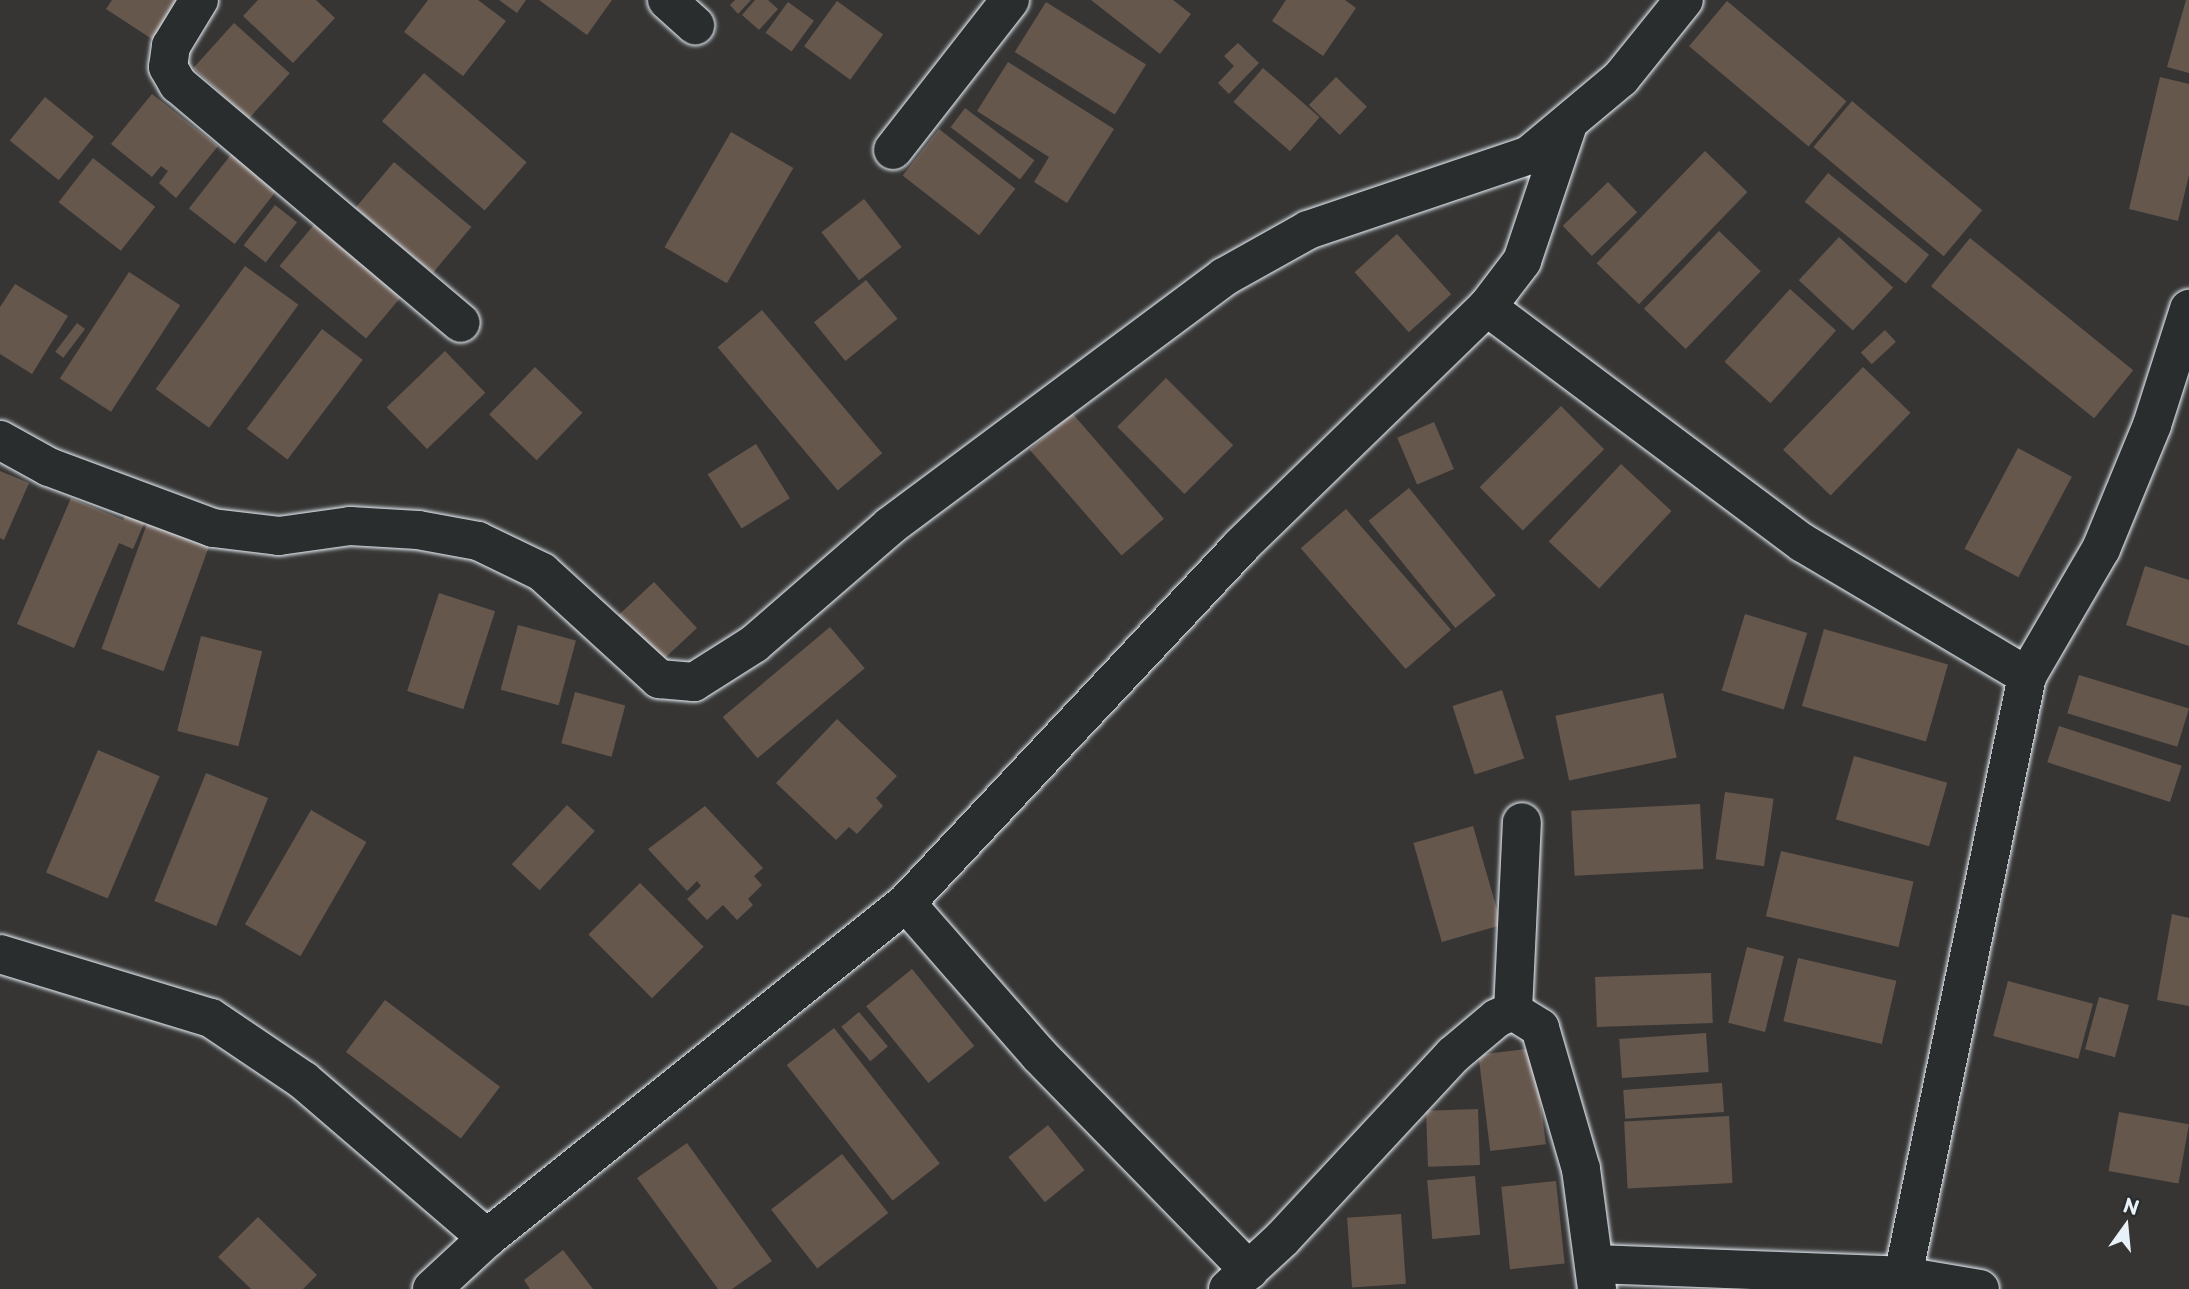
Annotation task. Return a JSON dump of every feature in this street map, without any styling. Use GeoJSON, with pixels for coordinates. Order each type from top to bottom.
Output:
{"type":"FeatureCollection","features":[{"type":"Feature","properties":{"kind":"street"},"geometry":{"type":"LineString","coordinates":[[199,0],[171,46],[168,67],[178,84],[461,323]]}},
{"type":"Feature","properties":{"kind":"street"},"geometry":{"type":"LineString","coordinates":[[893,150],[1010,0]]}},
{"type":"Feature","properties":{"kind":"street"},"geometry":{"type":"LineString","coordinates":[[0,440],[49,467],[213,528],[279,536],[350,526],[418,530],[478,541],[542,572],[659,679],[694,682],[754,644],[890,526],[1224,277],[1308,230],[1529,155],[1567,127],[1621,78],[1684,0]]}},
{"type":"Feature","properties":{"kind":"street"},"geometry":{"type":"LineString","coordinates":[[432,1289],[487,1238],[906,903],[1241,547],[1487,307],[1522,261],[1567,127]]}},
{"type":"Feature","properties":{"kind":"street"},"geometry":{"type":"LineString","coordinates":[[1487,307],[1803,543],[2027,676]]}},
{"type":"Feature","properties":{"kind":"street"},"geometry":{"type":"LineString","coordinates":[[1903,1276],[2027,676],[2101,550],[2152,425],[2189,309]]}},
{"type":"Feature","properties":{"kind":"street"},"geometry":{"type":"LineString","coordinates":[[1513,1011],[1522,822]]}},
{"type":"Feature","properties":{"kind":"street"},"geometry":{"type":"LineString","coordinates":[[906,903],[1239,1279],[1454,1055],[1497,1018],[1513,1011]]}},
{"type":"Feature","properties":{"kind":"street"},"geometry":{"type":"LineString","coordinates":[[0,954],[211,1018],[303,1080],[487,1238]]}},
{"type":"Feature","properties":{"kind":"street"},"geometry":{"type":"LineString","coordinates":[[1513,1011],[1539,1028],[1581,1169],[1596,1276],[1903,1276],[1980,1289]]}},
{"type":"Feature","properties":{"kind":"building"},"geometry":{"type":"Polygon","coordinates":[[[112,0],[181,0],[155,41],[106,9],[112,0]]]}},
{"type":"Feature","properties":{"kind":"building"},"geometry":{"type":"Polygon","coordinates":[[[258,0],[316,0],[335,18],[293,63],[243,16],[258,0]]]}},
{"type":"Feature","properties":{"kind":"building"},"geometry":{"type":"Polygon","coordinates":[[[428,0],[478,0],[506,21],[463,76],[404,32],[428,0]]]}},
{"type":"Feature","properties":{"kind":"building"},"geometry":{"type":"Polygon","coordinates":[[[499,0],[526,0],[517,13],[499,0]]]}},
{"type":"Feature","properties":{"kind":"building"},"geometry":{"type":"Polygon","coordinates":[[[539,0],[612,0],[587,35],[539,0]]]}},
{"type":"Feature","properties":{"kind":"building"},"geometry":{"type":"Polygon","coordinates":[[[735,0],[751,0],[738,14],[730,5],[735,0]]]}},
{"type":"Feature","properties":{"kind":"building"},"geometry":{"type":"Polygon","coordinates":[[[755,0],[768,0],[778,9],[759,30],[742,15],[755,0]]]}},
{"type":"Feature","properties":{"kind":"building"},"geometry":{"type":"Polygon","coordinates":[[[1091,0],[1173,0],[1191,14],[1160,54],[1091,0]]]}},
{"type":"Feature","properties":{"kind":"building"},"geometry":{"type":"Polygon","coordinates":[[[1286,0],[1345,0],[1356,8],[1323,56],[1272,21],[1286,0]]]}},
{"type":"Feature","properties":{"kind":"building"},"geometry":{"type":"Polygon","coordinates":[[[2186,0],[2189,0],[2189,73],[2167,67],[2186,0]]]}},
{"type":"Feature","properties":{"kind":"building"},"geometry":{"type":"Polygon","coordinates":[[[837,1],[883,35],[850,80],[804,46],[837,1]]]}},
{"type":"Feature","properties":{"kind":"building"},"geometry":{"type":"Polygon","coordinates":[[[1727,1],[1847,101],[1809,146],[1689,46],[1727,1]]]}},
{"type":"Feature","properties":{"kind":"building"},"geometry":{"type":"Polygon","coordinates":[[[788,2],[814,21],[792,52],[766,33],[788,2]]]}},
{"type":"Feature","properties":{"kind":"building"},"geometry":{"type":"Polygon","coordinates":[[[1046,2],[1146,65],[1115,115],[1015,52],[1046,2]]]}},
{"type":"Feature","properties":{"kind":"building"},"geometry":{"type":"Polygon","coordinates":[[[234,23],[290,73],[249,119],[193,68],[234,23]]]}},
{"type":"Feature","properties":{"kind":"building"},"geometry":{"type":"Polygon","coordinates":[[[1238,43],[1259,63],[1229,94],[1218,83],[1234,66],[1224,56],[1238,43]]]}},
{"type":"Feature","properties":{"kind":"building"},"geometry":{"type":"Polygon","coordinates":[[[1008,62],[1114,129],[1067,203],[1034,182],[1049,157],[977,111],[1008,62]]]}},
{"type":"Feature","properties":{"kind":"building"},"geometry":{"type":"Polygon","coordinates":[[[1263,68],[1320,117],[1290,151],[1233,102],[1263,68]]]}},
{"type":"Feature","properties":{"kind":"building"},"geometry":{"type":"Polygon","coordinates":[[[424,73],[527,162],[485,211],[382,121],[424,73]]]}},
{"type":"Feature","properties":{"kind":"building"},"geometry":{"type":"Polygon","coordinates":[[[1336,77],[1367,107],[1340,135],[1309,105],[1336,77]]]}},
{"type":"Feature","properties":{"kind":"building"},"geometry":{"type":"Polygon","coordinates":[[[2160,77],[2189,84],[2189,175],[2178,221],[2129,209],[2160,77]]]}},
{"type":"Feature","properties":{"kind":"building"},"geometry":{"type":"Polygon","coordinates":[[[152,94],[218,146],[176,198],[159,183],[168,171],[161,166],[152,177],[111,144],[152,94]]]}},
{"type":"Feature","properties":{"kind":"building"},"geometry":{"type":"Polygon","coordinates":[[[45,97],[94,137],[59,180],[10,141],[45,97]]]}},
{"type":"Feature","properties":{"kind":"building"},"geometry":{"type":"Polygon","coordinates":[[[1852,101],[1982,210],[1944,256],[1813,147],[1852,101]]]}},
{"type":"Feature","properties":{"kind":"building"},"geometry":{"type":"Polygon","coordinates":[[[965,108],[1034,160],[1020,180],[951,127],[965,108]]]}},
{"type":"Feature","properties":{"kind":"building"},"geometry":{"type":"Polygon","coordinates":[[[939,129],[1015,189],[979,235],[903,175],[939,129]]]}},
{"type":"Feature","properties":{"kind":"building"},"geometry":{"type":"Polygon","coordinates":[[[731,132],[793,168],[727,283],[664,247],[731,132]]]}},
{"type":"Feature","properties":{"kind":"building"},"geometry":{"type":"Polygon","coordinates":[[[240,143],[286,179],[235,244],[189,208],[240,143]]]}},
{"type":"Feature","properties":{"kind":"building"},"geometry":{"type":"Polygon","coordinates":[[[1705,151],[1747,192],[1639,304],[1597,263],[1705,151]]]}},
{"type":"Feature","properties":{"kind":"building"},"geometry":{"type":"Polygon","coordinates":[[[93,158],[155,207],[121,251],[59,202],[93,158]]]}},
{"type":"Feature","properties":{"kind":"building"},"geometry":{"type":"Polygon","coordinates":[[[394,162],[471,227],[433,273],[355,208],[394,162]]]}},
{"type":"Feature","properties":{"kind":"building"},"geometry":{"type":"Polygon","coordinates":[[[1828,173],[1929,255],[1906,284],[1805,202],[1828,173]]]}},
{"type":"Feature","properties":{"kind":"building"},"geometry":{"type":"Polygon","coordinates":[[[1608,182],[1637,212],[1592,256],[1563,226],[1608,182]]]}},
{"type":"Feature","properties":{"kind":"building"},"geometry":{"type":"Polygon","coordinates":[[[864,199],[902,247],[859,280],[821,232],[864,199]]]}},
{"type":"Feature","properties":{"kind":"building"},"geometry":{"type":"Polygon","coordinates":[[[275,205],[297,222],[266,262],[244,245],[275,205]]]}},
{"type":"Feature","properties":{"kind":"building"},"geometry":{"type":"Polygon","coordinates":[[[318,220],[405,293],[366,339],[279,266],[318,220]]]}},
{"type":"Feature","properties":{"kind":"building"},"geometry":{"type":"Polygon","coordinates":[[[1719,231],[1761,271],[1686,349],[1644,309],[1719,231]]]}},
{"type":"Feature","properties":{"kind":"building"},"geometry":{"type":"Polygon","coordinates":[[[1397,234],[1451,294],[1409,332],[1355,272],[1397,234]]]}},
{"type":"Feature","properties":{"kind":"building"},"geometry":{"type":"Polygon","coordinates":[[[1839,237],[1893,287],[1853,331],[1799,280],[1839,237]]]}},
{"type":"Feature","properties":{"kind":"building"},"geometry":{"type":"Polygon","coordinates":[[[1970,238],[2133,370],[2094,418],[1931,286],[1970,238]]]}},
{"type":"Feature","properties":{"kind":"building"},"geometry":{"type":"Polygon","coordinates":[[[245,266],[298,305],[209,428],[156,389],[245,266]]]}},
{"type":"Feature","properties":{"kind":"building"},"geometry":{"type":"Polygon","coordinates":[[[129,272],[180,305],[111,412],[60,379],[129,272]]]}},
{"type":"Feature","properties":{"kind":"building"},"geometry":{"type":"Polygon","coordinates":[[[866,280],[897,319],[845,361],[814,322],[866,280]]]}},
{"type":"Feature","properties":{"kind":"building"},"geometry":{"type":"Polygon","coordinates":[[[15,284],[68,316],[32,374],[0,354],[0,307],[15,284]]]}},
{"type":"Feature","properties":{"kind":"building"},"geometry":{"type":"Polygon","coordinates":[[[1790,289],[1836,330],[1771,403],[1724,362],[1790,289]]]}},
{"type":"Feature","properties":{"kind":"building"},"geometry":{"type":"Polygon","coordinates":[[[762,310],[882,453],[838,491],[718,347],[762,310]]]}},
{"type":"Feature","properties":{"kind":"building"},"geometry":{"type":"Polygon","coordinates":[[[77,323],[85,329],[63,358],[55,352],[77,323]]]}},
{"type":"Feature","properties":{"kind":"building"},"geometry":{"type":"Polygon","coordinates":[[[322,329],[363,360],[288,460],[247,429],[322,329]]]}},
{"type":"Feature","properties":{"kind":"building"},"geometry":{"type":"Polygon","coordinates":[[[1885,330],[1896,342],[1872,364],[1861,353],[1885,330]]]}},
{"type":"Feature","properties":{"kind":"building"},"geometry":{"type":"Polygon","coordinates":[[[445,351],[485,393],[427,449],[387,407],[445,351]]]}},
{"type":"Feature","properties":{"kind":"building"},"geometry":{"type":"Polygon","coordinates":[[[535,367],[582,413],[537,460],[489,414],[535,367]]]}},
{"type":"Feature","properties":{"kind":"building"},"geometry":{"type":"Polygon","coordinates":[[[1863,367],[1910,413],[1831,496],[1783,450],[1863,367]]]}},
{"type":"Feature","properties":{"kind":"building"},"geometry":{"type":"Polygon","coordinates":[[[1166,378],[1233,445],[1184,494],[1117,427],[1166,378]]]}},
{"type":"Feature","properties":{"kind":"building"},"geometry":{"type":"Polygon","coordinates":[[[1561,406],[1604,449],[1523,530],[1480,487],[1561,406]]]}},
{"type":"Feature","properties":{"kind":"building"},"geometry":{"type":"Polygon","coordinates":[[[1072,413],[1164,519],[1122,555],[1030,450],[1072,413]]]}},
{"type":"Feature","properties":{"kind":"building"},"geometry":{"type":"Polygon","coordinates":[[[1434,422],[1454,469],[1417,485],[1397,438],[1434,422]]]}},
{"type":"Feature","properties":{"kind":"building"},"geometry":{"type":"Polygon","coordinates":[[[756,444],[790,498],[742,528],[708,474],[756,444]]]}},
{"type":"Feature","properties":{"kind":"building"},"geometry":{"type":"Polygon","coordinates":[[[2018,448],[2072,477],[2018,577],[1964,549],[2018,448]]]}},
{"type":"Feature","properties":{"kind":"building"},"geometry":{"type":"Polygon","coordinates":[[[1621,464],[1671,511],[1599,589],[1549,542],[1621,464]]]}},
{"type":"Feature","properties":{"kind":"building"},"geometry":{"type":"Polygon","coordinates":[[[0,471],[29,483],[4,540],[0,538],[0,471]]]}},
{"type":"Feature","properties":{"kind":"building"},"geometry":{"type":"Polygon","coordinates":[[[1409,488],[1496,595],[1455,628],[1369,521],[1409,488]]]}},
{"type":"Feature","properties":{"kind":"building"},"geometry":{"type":"Polygon","coordinates":[[[71,498],[123,520],[127,511],[146,519],[133,549],[119,543],[74,648],[17,624],[71,498]]]}},
{"type":"Feature","properties":{"kind":"building"},"geometry":{"type":"Polygon","coordinates":[[[1346,509],[1451,630],[1406,669],[1301,548],[1346,509]]]}},
{"type":"Feature","properties":{"kind":"building"},"geometry":{"type":"Polygon","coordinates":[[[148,521],[210,544],[164,671],[101,649],[148,521]]]}},
{"type":"Feature","properties":{"kind":"building"},"geometry":{"type":"Polygon","coordinates":[[[2145,566],[2189,580],[2189,646],[2126,625],[2145,566]]]}},
{"type":"Feature","properties":{"kind":"building"},"geometry":{"type":"Polygon","coordinates":[[[654,582],[697,628],[659,664],[616,617],[654,582]]]}},
{"type":"Feature","properties":{"kind":"building"},"geometry":{"type":"Polygon","coordinates":[[[439,593],[495,611],[463,709],[407,691],[439,593]]]}},
{"type":"Feature","properties":{"kind":"building"},"geometry":{"type":"Polygon","coordinates":[[[1745,614],[1807,633],[1784,710],[1722,691],[1745,614]]]}},
{"type":"Feature","properties":{"kind":"building"},"geometry":{"type":"Polygon","coordinates":[[[518,625],[576,641],[559,705],[501,690],[518,625]]]}},
{"type":"Feature","properties":{"kind":"building"},"geometry":{"type":"Polygon","coordinates":[[[830,627],[865,668],[757,758],[723,717],[830,627]]]}},
{"type":"Feature","properties":{"kind":"building"},"geometry":{"type":"Polygon","coordinates":[[[1824,629],[1948,665],[1926,741],[1802,706],[1824,629]]]}},
{"type":"Feature","properties":{"kind":"building"},"geometry":{"type":"Polygon","coordinates":[[[201,636],[262,651],[238,746],[177,731],[201,636]]]}},
{"type":"Feature","properties":{"kind":"building"},"geometry":{"type":"Polygon","coordinates":[[[2079,675],[2189,709],[2177,747],[2067,713],[2079,675]]]}},
{"type":"Feature","properties":{"kind":"building"},"geometry":{"type":"Polygon","coordinates":[[[1502,690],[1524,758],[1475,775],[1453,706],[1502,690]]]}},
{"type":"Feature","properties":{"kind":"building"},"geometry":{"type":"Polygon","coordinates":[[[575,692],[625,705],[612,757],[561,743],[575,692]]]}},
{"type":"Feature","properties":{"kind":"building"},"geometry":{"type":"Polygon","coordinates":[[[1663,693],[1677,758],[1569,780],[1555,716],[1663,693]]]}},
{"type":"Feature","properties":{"kind":"building"},"geometry":{"type":"Polygon","coordinates":[[[837,719],[897,776],[876,798],[883,806],[857,834],[849,827],[836,840],[776,783],[837,719]]]}},
{"type":"Feature","properties":{"kind":"building"},"geometry":{"type":"Polygon","coordinates":[[[2059,726],[2182,766],[2170,802],[2047,762],[2059,726]]]}},
{"type":"Feature","properties":{"kind":"building"},"geometry":{"type":"Polygon","coordinates":[[[98,750],[160,776],[108,899],[46,872],[98,750]]]}},
{"type":"Feature","properties":{"kind":"building"},"geometry":{"type":"Polygon","coordinates":[[[1854,756],[1947,783],[1929,846],[1836,819],[1854,756]]]}},
{"type":"Feature","properties":{"kind":"building"},"geometry":{"type":"Polygon","coordinates":[[[206,773],[268,798],[216,926],[154,901],[206,773]]]}},
{"type":"Feature","properties":{"kind":"building"},"geometry":{"type":"Polygon","coordinates":[[[1725,792],[1774,799],[1764,866],[1716,859],[1725,792]]]}},
{"type":"Feature","properties":{"kind":"building"},"geometry":{"type":"Polygon","coordinates":[[[1700,804],[1703,869],[1575,876],[1571,811],[1700,804]]]}},
{"type":"Feature","properties":{"kind":"building"},"geometry":{"type":"Polygon","coordinates":[[[567,805],[595,831],[540,890],[512,864],[567,805]]]}},
{"type":"Feature","properties":{"kind":"building"},"geometry":{"type":"Polygon","coordinates":[[[705,806],[763,868],[754,876],[762,885],[748,899],[753,905],[737,920],[723,905],[707,920],[687,899],[701,886],[697,881],[687,891],[648,849],[705,806]]]}},
{"type":"Feature","properties":{"kind":"building"},"geometry":{"type":"Polygon","coordinates":[[[311,810],[366,842],[300,956],[245,924],[311,810]]]}},
{"type":"Feature","properties":{"kind":"building"},"geometry":{"type":"Polygon","coordinates":[[[1473,826],[1501,925],[1442,942],[1413,843],[1473,826]]]}},
{"type":"Feature","properties":{"kind":"building"},"geometry":{"type":"Polygon","coordinates":[[[1781,851],[1914,882],[1898,947],[1766,916],[1781,851]]]}},
{"type":"Feature","properties":{"kind":"building"},"geometry":{"type":"Polygon","coordinates":[[[640,883],[704,947],[652,998],[588,935],[640,883]]]}},
{"type":"Feature","properties":{"kind":"building"},"geometry":{"type":"Polygon","coordinates":[[[2172,914],[2189,918],[2189,1006],[2157,1000],[2172,914]]]}},
{"type":"Feature","properties":{"kind":"building"},"geometry":{"type":"Polygon","coordinates":[[[1747,947],[1784,956],[1765,1032],[1728,1023],[1747,947]]]}},
{"type":"Feature","properties":{"kind":"building"},"geometry":{"type":"Polygon","coordinates":[[[1798,958],[1896,981],[1882,1044],[1783,1021],[1798,958]]]}},
{"type":"Feature","properties":{"kind":"building"},"geometry":{"type":"Polygon","coordinates":[[[912,969],[974,1046],[928,1083],[866,1006],[912,969]]]}},
{"type":"Feature","properties":{"kind":"building"},"geometry":{"type":"Polygon","coordinates":[[[1711,973],[1713,1023],[1597,1027],[1595,977],[1711,973]]]}},
{"type":"Feature","properties":{"kind":"building"},"geometry":{"type":"Polygon","coordinates":[[[2008,981],[2093,1004],[2078,1059],[1993,1036],[2008,981]]]}},
{"type":"Feature","properties":{"kind":"building"},"geometry":{"type":"Polygon","coordinates":[[[2099,997],[2129,1005],[2115,1057],[2085,1049],[2099,997]]]}},
{"type":"Feature","properties":{"kind":"building"},"geometry":{"type":"Polygon","coordinates":[[[385,1000],[500,1087],[461,1139],[346,1052],[385,1000]]]}},
{"type":"Feature","properties":{"kind":"building"},"geometry":{"type":"Polygon","coordinates":[[[859,1012],[888,1046],[870,1061],[841,1027],[859,1012]]]}},
{"type":"Feature","properties":{"kind":"building"},"geometry":{"type":"Polygon","coordinates":[[[834,1028],[940,1164],[893,1200],[787,1065],[834,1028]]]}},
{"type":"Feature","properties":{"kind":"building"},"geometry":{"type":"Polygon","coordinates":[[[1706,1033],[1709,1072],[1622,1078],[1619,1039],[1706,1033]]]}},
{"type":"Feature","properties":{"kind":"building"},"geometry":{"type":"Polygon","coordinates":[[[1534,1048],[1546,1144],[1490,1151],[1478,1055],[1534,1048]]]}},
{"type":"Feature","properties":{"kind":"building"},"geometry":{"type":"Polygon","coordinates":[[[1722,1083],[1724,1112],[1625,1119],[1623,1090],[1722,1083]]]}},
{"type":"Feature","properties":{"kind":"building"},"geometry":{"type":"Polygon","coordinates":[[[1478,1109],[1480,1165],[1428,1167],[1426,1111],[1478,1109]]]}},
{"type":"Feature","properties":{"kind":"building"},"geometry":{"type":"Polygon","coordinates":[[[2119,1112],[2189,1124],[2179,1183],[2109,1171],[2119,1112]]]}},
{"type":"Feature","properties":{"kind":"building"},"geometry":{"type":"Polygon","coordinates":[[[1729,1116],[1733,1183],[1628,1188],[1624,1121],[1729,1116]]]}},
{"type":"Feature","properties":{"kind":"building"},"geometry":{"type":"Polygon","coordinates":[[[1048,1125],[1085,1170],[1045,1202],[1008,1157],[1048,1125]]]}},
{"type":"Feature","properties":{"kind":"building"},"geometry":{"type":"Polygon","coordinates":[[[687,1143],[772,1261],[732,1289],[718,1289],[637,1178],[687,1143]]]}},
{"type":"Feature","properties":{"kind":"building"},"geometry":{"type":"Polygon","coordinates":[[[842,1154],[888,1213],[817,1269],[771,1209],[842,1154]]]}},
{"type":"Feature","properties":{"kind":"building"},"geometry":{"type":"Polygon","coordinates":[[[1475,1176],[1480,1235],[1432,1239],[1427,1180],[1475,1176]]]}},
{"type":"Feature","properties":{"kind":"building"},"geometry":{"type":"Polygon","coordinates":[[[1556,1181],[1565,1264],[1510,1269],[1501,1187],[1556,1181]]]}},
{"type":"Feature","properties":{"kind":"building"},"geometry":{"type":"Polygon","coordinates":[[[1401,1214],[1406,1284],[1352,1288],[1347,1218],[1401,1214]]]}},
{"type":"Feature","properties":{"kind":"building"},"geometry":{"type":"Polygon","coordinates":[[[258,1217],[317,1275],[303,1289],[251,1289],[218,1257],[258,1217]]]}},
{"type":"Feature","properties":{"kind":"building"},"geometry":{"type":"Polygon","coordinates":[[[563,1250],[593,1289],[530,1289],[524,1280],[563,1250]]]}}]}
